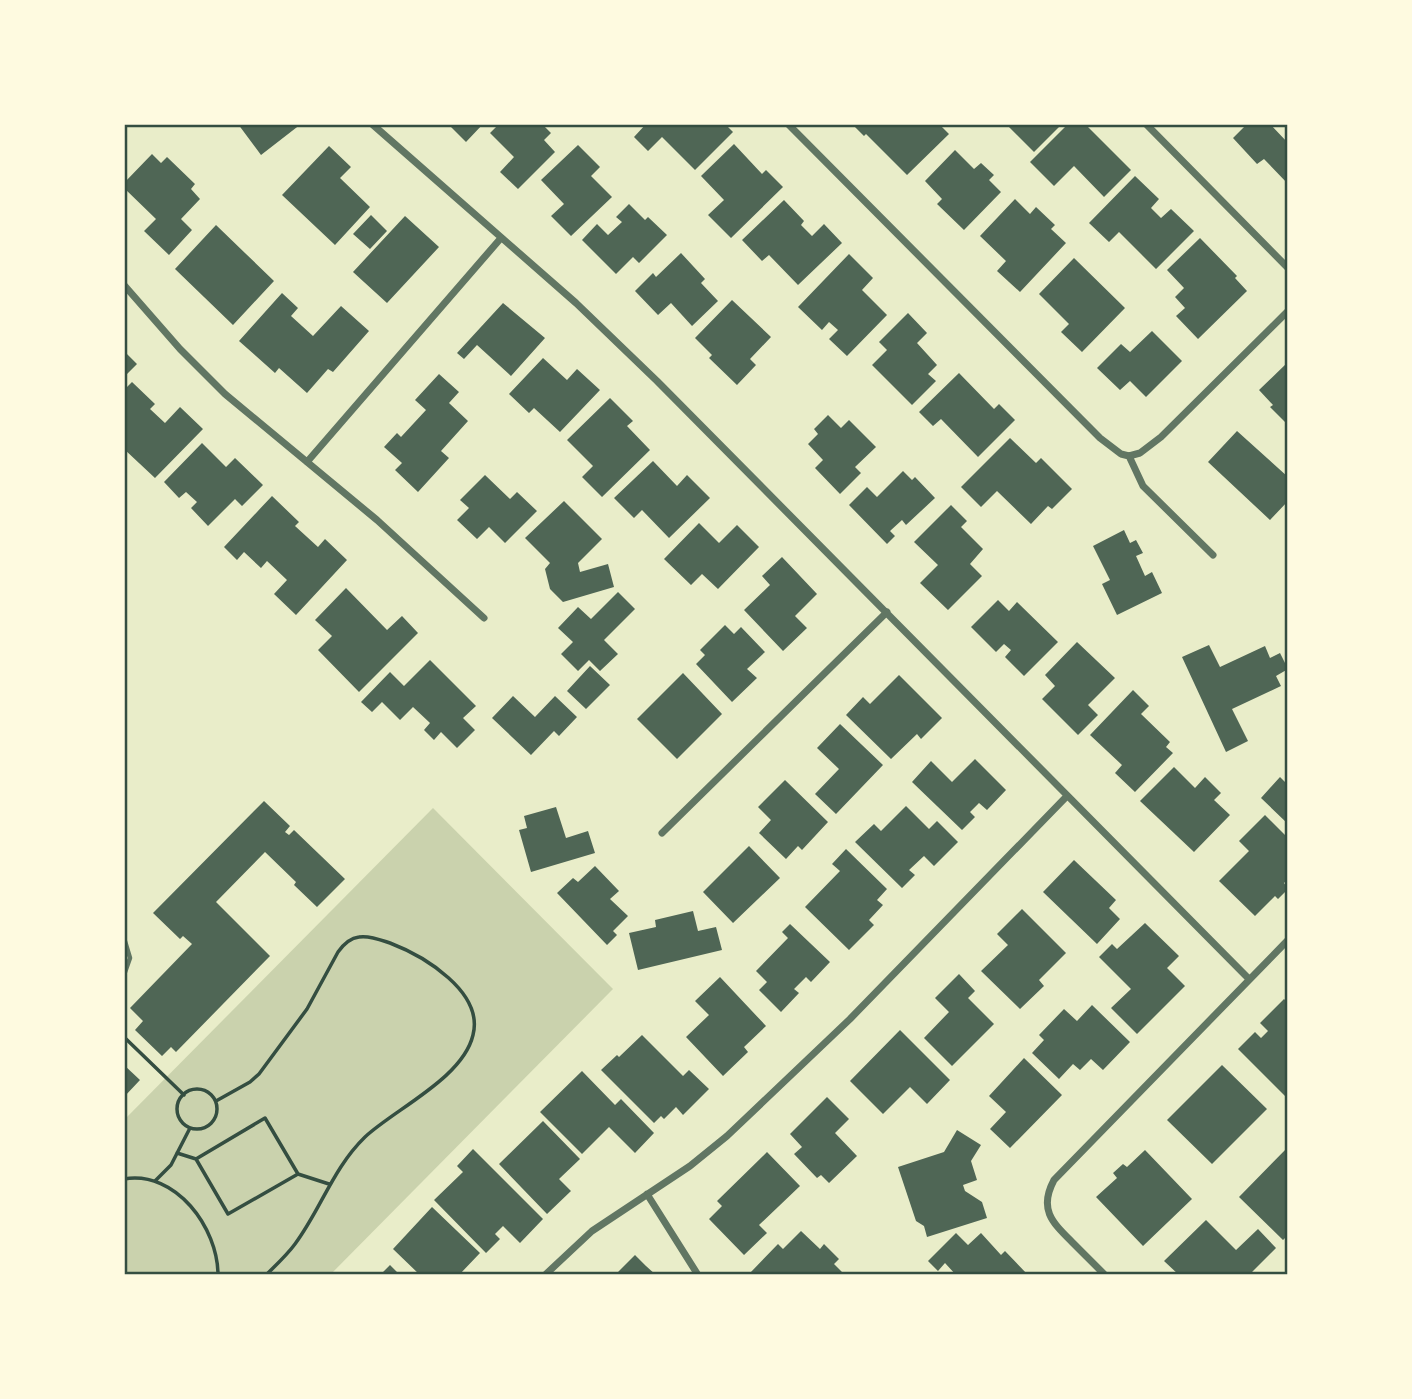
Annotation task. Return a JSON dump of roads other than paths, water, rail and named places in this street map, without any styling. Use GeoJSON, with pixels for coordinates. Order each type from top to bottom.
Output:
{"type":"FeatureCollection","features":[{"type":"Feature","properties":{"kind":"street"},"geometry":{"type":"LineString","coordinates":[[372,124],[576,303],[657,381],[1249,979]]}},
{"type":"Feature","properties":{"kind":"street"},"geometry":{"type":"LineString","coordinates":[[788,124],[1100,438],[1121,454],[1129,456],[1140,453],[1161,437],[1288,311]]}},
{"type":"Feature","properties":{"kind":"street"},"geometry":{"type":"LineString","coordinates":[[1146,124],[1288,268]]}},
{"type":"Feature","properties":{"kind":"street"},"geometry":{"type":"LineString","coordinates":[[307,463],[501,238]]}},
{"type":"Feature","properties":{"kind":"street"},"geometry":{"type":"LineString","coordinates":[[124,285],[204,374],[377,520],[484,618]]}},
{"type":"Feature","properties":{"kind":"street"},"geometry":{"type":"LineString","coordinates":[[1129,456],[1143,486],[1213,555]]}},
{"type":"Feature","properties":{"kind":"street"},"geometry":{"type":"LineString","coordinates":[[662,833],[887,612]]}},
{"type":"Feature","properties":{"kind":"street"},"geometry":{"type":"LineString","coordinates":[[545,1275],[592,1231],[690,1166],[744,1120],[850,1019],[1067,796]]}},
{"type":"Feature","properties":{"kind":"street"},"geometry":{"type":"LineString","coordinates":[[1105,1275],[1053,1223],[1047,1202],[1054,1180],[1288,940]]}},
{"type":"Feature","properties":{"kind":"street"},"geometry":{"type":"LineString","coordinates":[[647,1194],[698,1275]]}},
{"type":"Feature","properties":{"kind":"lane"},"geometry":{"type":"LineString","coordinates":[[124,938],[130,958],[124,975]]}}]}
